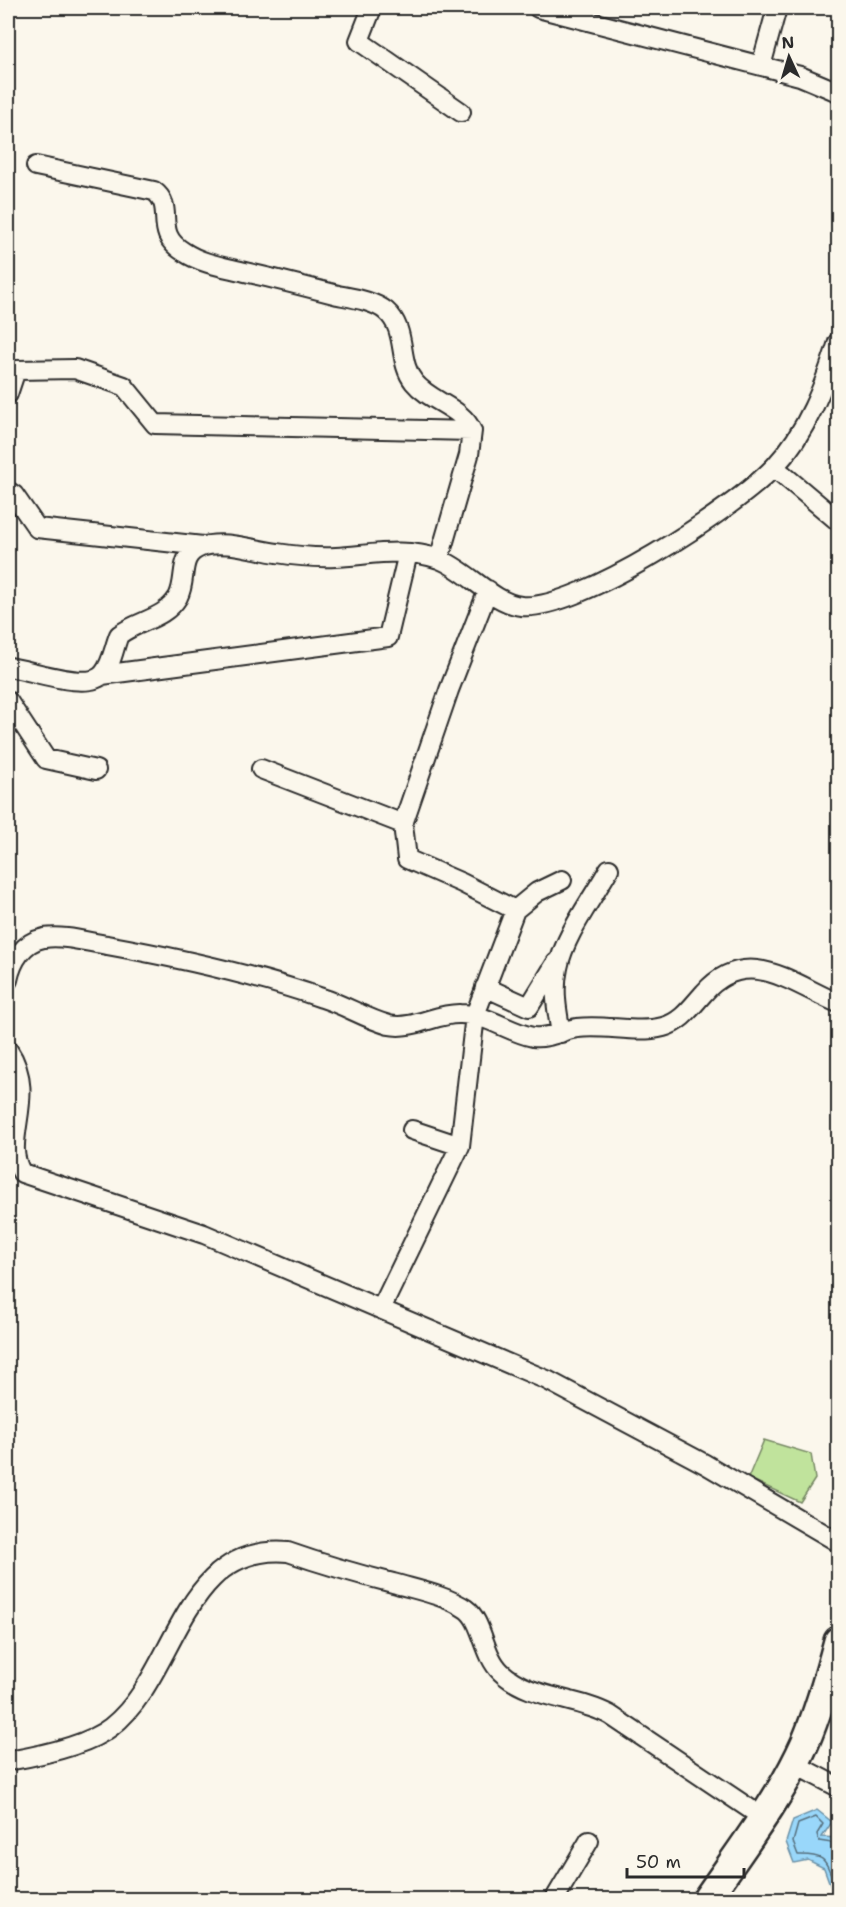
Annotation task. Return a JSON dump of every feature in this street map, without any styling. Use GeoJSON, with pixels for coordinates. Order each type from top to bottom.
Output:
{"type":"FeatureCollection","features":[{"type":"Feature","properties":{"kind":"main road"},"geometry":{"type":"LineString","coordinates":[[706,1899],[762,1817],[794,1764],[818,1707],[838,1641]]}},
{"type":"Feature","properties":{"kind":"street"},"geometry":{"type":"LineString","coordinates":[[372,8],[359,41],[461,112]]}},
{"type":"Feature","properties":{"kind":"street"},"geometry":{"type":"LineString","coordinates":[[538,8],[566,11],[800,76],[838,92]]}},
{"type":"Feature","properties":{"kind":"street"},"geometry":{"type":"LineString","coordinates":[[761,66],[777,8]]}},
{"type":"Feature","properties":{"kind":"street"},"geometry":{"type":"LineString","coordinates":[[36,166],[154,191],[164,202],[166,234],[171,243],[198,260],[351,298],[386,311],[399,329],[406,369],[412,380],[422,390],[462,417],[472,431],[470,455],[439,559]]}},
{"type":"Feature","properties":{"kind":"street"},"geometry":{"type":"LineString","coordinates":[[8,491],[15,495],[37,528],[203,546],[243,547],[301,556],[408,553],[439,559],[488,590],[520,606],[537,605],[566,598],[672,543],[723,508],[774,467],[800,434],[822,389],[838,342]]}},
{"type":"Feature","properties":{"kind":"street"},"geometry":{"type":"LineString","coordinates":[[8,394],[16,370],[75,369],[124,386],[155,424],[472,431]]}},
{"type":"Feature","properties":{"kind":"street"},"geometry":{"type":"LineString","coordinates":[[774,467],[838,521]]}},
{"type":"Feature","properties":{"kind":"street"},"geometry":{"type":"LineString","coordinates":[[102,675],[118,635],[137,624],[160,616],[178,597],[185,560],[191,552],[203,546]]}},
{"type":"Feature","properties":{"kind":"street"},"geometry":{"type":"LineString","coordinates":[[8,667],[73,681],[95,680],[102,675],[388,637],[408,553]]}},
{"type":"Feature","properties":{"kind":"street"},"geometry":{"type":"LineString","coordinates":[[488,590],[449,690],[403,824],[407,859],[462,882],[515,910]]}},
{"type":"Feature","properties":{"kind":"street"},"geometry":{"type":"LineString","coordinates":[[8,701],[46,759],[96,770]]}},
{"type":"Feature","properties":{"kind":"street"},"geometry":{"type":"LineString","coordinates":[[261,770],[403,824]]}},
{"type":"Feature","properties":{"kind":"street"},"geometry":{"type":"LineString","coordinates":[[485,987],[529,1007],[609,869]]}},
{"type":"Feature","properties":{"kind":"street"},"geometry":{"type":"LineString","coordinates":[[381,1309],[460,1146],[475,1015],[515,910],[537,892],[562,880]]}},
{"type":"Feature","properties":{"kind":"street"},"geometry":{"type":"LineString","coordinates":[[8,980],[19,952],[29,944],[43,938],[64,938],[131,949],[268,980],[326,999],[393,1026],[409,1025],[458,1014],[475,1015],[534,1037],[591,1027],[662,1028],[678,1021],[714,981],[741,969],[759,969],[774,973],[838,1003]]}},
{"type":"Feature","properties":{"kind":"street"},"geometry":{"type":"LineString","coordinates":[[561,1033],[556,988],[563,951]]}},
{"type":"Feature","properties":{"kind":"street"},"geometry":{"type":"LineString","coordinates":[[8,1050],[15,1064],[21,1091],[12,1145],[13,1156],[22,1173],[33,1179]]}},
{"type":"Feature","properties":{"kind":"street"},"geometry":{"type":"LineString","coordinates":[[412,1130],[460,1146]]}},
{"type":"Feature","properties":{"kind":"street"},"geometry":{"type":"LineString","coordinates":[[8,1175],[33,1179],[175,1223],[547,1380],[705,1464],[838,1542]]}},
{"type":"Feature","properties":{"kind":"street"},"geometry":{"type":"LineString","coordinates":[[8,1761],[87,1739],[109,1729],[141,1696],[174,1634],[215,1573],[240,1558],[276,1551],[288,1552],[332,1567],[425,1592],[466,1610],[473,1617],[487,1653],[508,1678],[528,1687],[597,1708],[610,1715],[762,1817]]}},
{"type":"Feature","properties":{"kind":"street"},"geometry":{"type":"LineString","coordinates":[[794,1764],[838,1787]]}},
{"type":"Feature","properties":{"kind":"street"},"geometry":{"type":"LineString","coordinates":[[554,1899],[590,1841]]}},
{"type":"Feature","properties":{"kind":"green space"},"geometry":{"type":"Polygon","coordinates":[[[764,1440],[811,1454],[815,1479],[800,1502],[748,1478],[764,1440]]]}},
{"type":"Feature","properties":{"kind":"water"},"geometry":{"type":"Polygon","coordinates":[[[817,1810],[832,1822],[822,1837],[838,1838],[838,1894],[832,1890],[824,1868],[808,1860],[794,1863],[786,1842],[793,1820],[817,1810]]]}}]}
